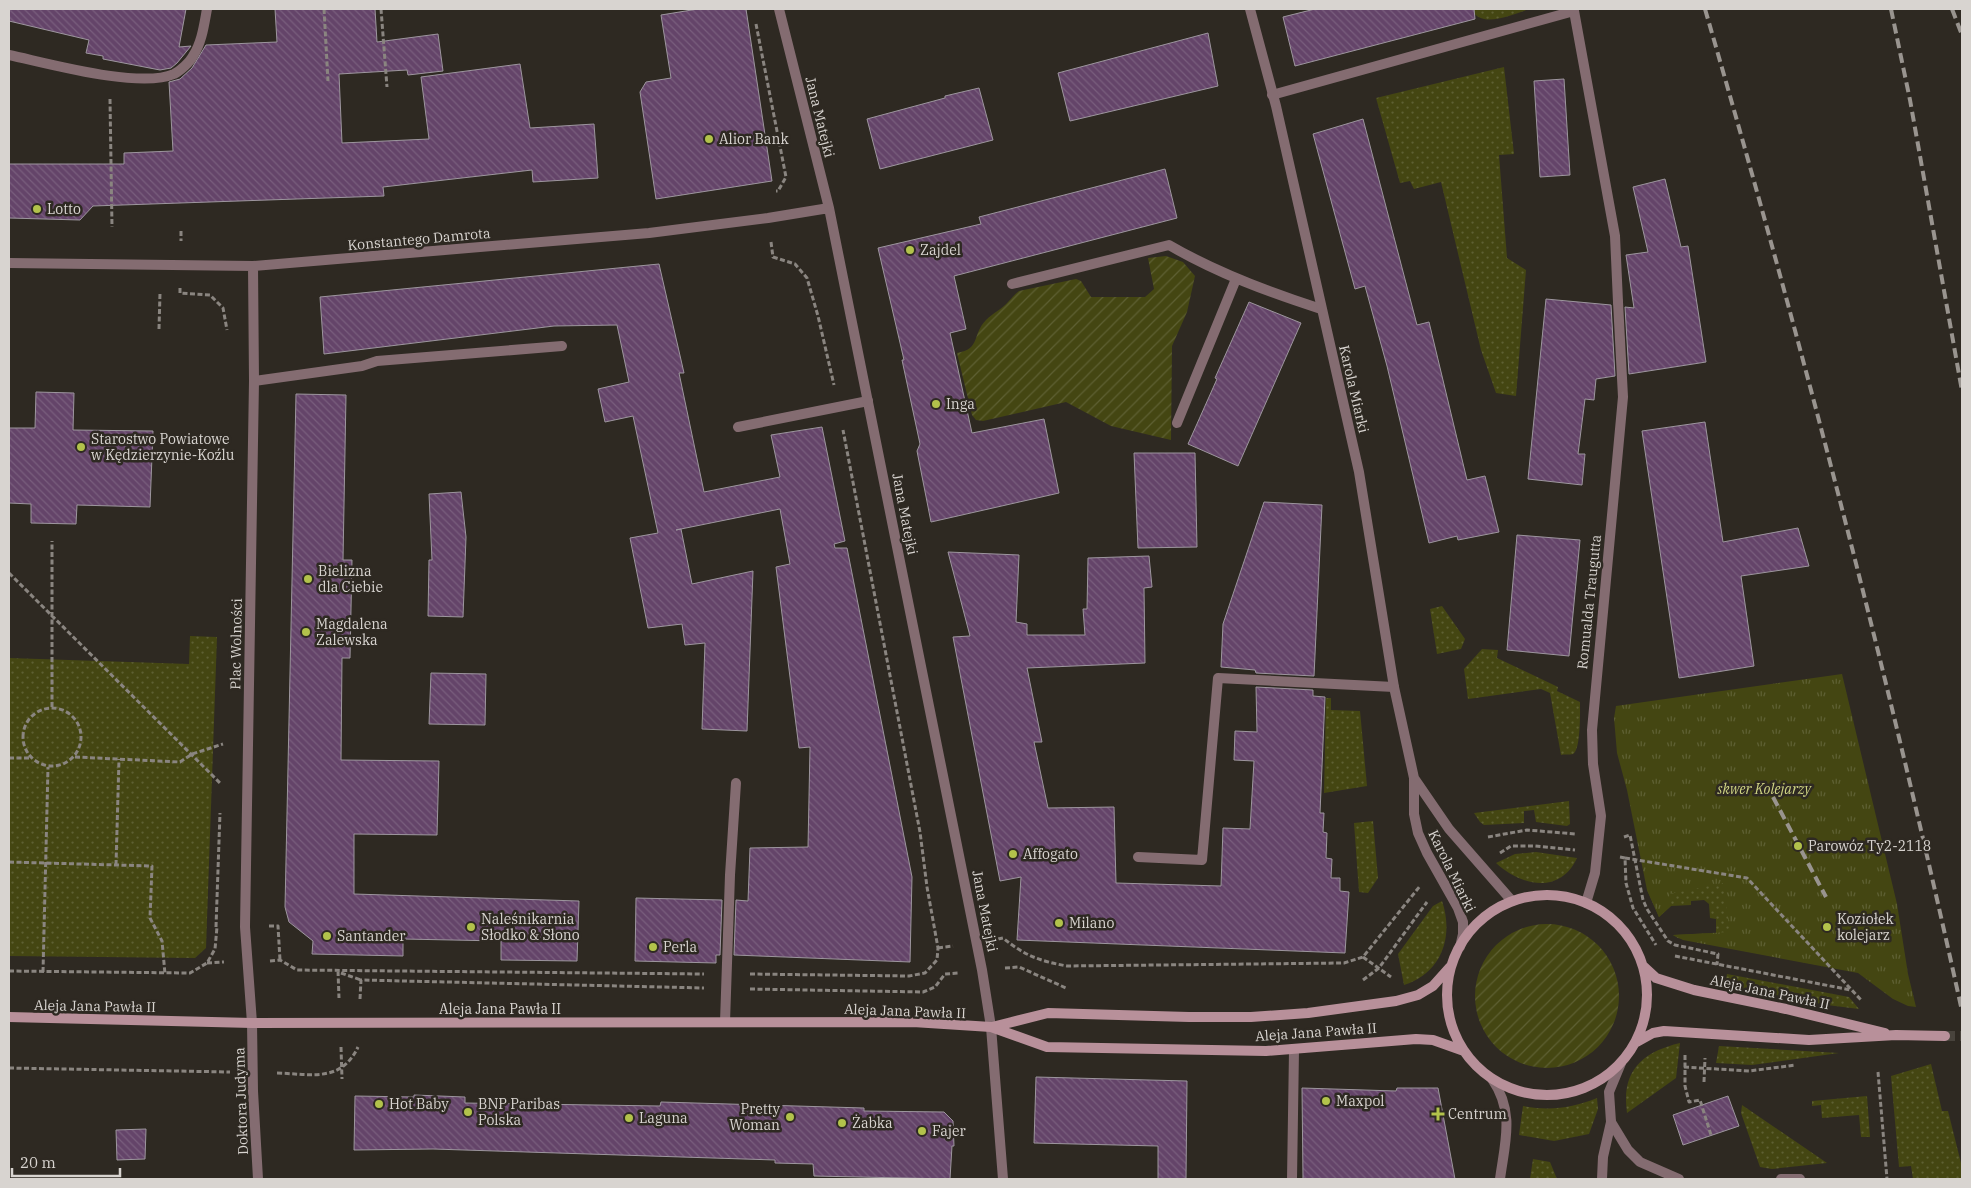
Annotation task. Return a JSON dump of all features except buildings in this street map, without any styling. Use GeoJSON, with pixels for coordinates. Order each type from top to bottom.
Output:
{"type":"FeatureCollection","features":[{"type":"Feature","properties":{"kind":"main road"},"geometry":{"type":"LineString","coordinates":[[1538,896],[1563,896],[1586,903],[1598,909],[1617,924],[1633,943],[1643,966],[1647,1000],[1644,1019],[1635,1043],[1621,1063],[1603,1079],[1586,1088],[1562,1094],[1538,1095],[1513,1089],[1492,1079],[1475,1065],[1464,1051],[1453,1030],[1448,1010],[1447,990],[1451,967],[1460,947],[1474,927],[1491,912],[1512,901],[1538,896]]}},
{"type":"Feature","properties":{"kind":"main road","name":"Aleja Jana Pawła II"},"geometry":{"type":"LineString","coordinates":[[1643,966],[1656,978],[1694,990],[1896,1035]]}},
{"type":"Feature","properties":{"kind":"main road","name":"Aleja Jana Pawła II"},"geometry":{"type":"LineString","coordinates":[[991,1028],[1048,1013],[1189,1017],[1308,1014],[1396,1001],[1418,995],[1432,986],[1451,967]]}},
{"type":"Feature","properties":{"kind":"main road","name":"Aleja Jana Pawła II"},"geometry":{"type":"LineString","coordinates":[[9,1017],[252,1023],[913,1022],[991,1028],[1047,1047],[1222,1051],[1294,1050],[1416,1039],[1433,1040],[1464,1051]]}},
{"type":"Feature","properties":{"kind":"main road","name":"Aleja Jana Pawła II"},"geometry":{"type":"LineString","coordinates":[[1635,1043],[1653,1033],[1664,1031],[1809,1040],[1896,1035],[1945,1036]]}},
{"type":"Feature","properties":{"kind":"street"},"geometry":{"type":"LineString","coordinates":[[9,55],[108,76],[151,78],[174,74],[193,58],[201,39],[207,9]]}},
{"type":"Feature","properties":{"kind":"street","name":"Jana Matejki"},"geometry":{"type":"LineString","coordinates":[[779,9],[829,208],[977,943],[991,1028],[1003,1179]]}},
{"type":"Feature","properties":{"kind":"street","name":"Karola Miarki"},"geometry":{"type":"LineString","coordinates":[[1250,9],[1272,94],[1359,472],[1394,687],[1414,778],[1414,814],[1418,833],[1458,908],[1463,922],[1460,947]]}},
{"type":"Feature","properties":{"kind":"street","name":"Romualda Traugutta"},"geometry":{"type":"LineString","coordinates":[[1272,94],[1574,11],[1615,236],[1623,397],[1592,730],[1593,764],[1602,816],[1595,873],[1586,903]]}},
{"type":"Feature","properties":{"kind":"street","name":"Konstantego Damrota"},"geometry":{"type":"LineString","coordinates":[[9,263],[253,266],[648,233],[768,218],[829,208]]}},
{"type":"Feature","properties":{"kind":"street"},"geometry":{"type":"LineString","coordinates":[[1012,284],[1169,245],[1236,279],[1322,309]]}},
{"type":"Feature","properties":{"kind":"street","name":"Plac Wolności"},"geometry":{"type":"LineString","coordinates":[[252,1023],[245,927],[254,381],[253,266]]}},
{"type":"Feature","properties":{"kind":"street"},"geometry":{"type":"LineString","coordinates":[[1177,423],[1236,279]]}},
{"type":"Feature","properties":{"kind":"street"},"geometry":{"type":"LineString","coordinates":[[254,381],[362,366],[377,361],[562,346]]}},
{"type":"Feature","properties":{"kind":"street"},"geometry":{"type":"LineString","coordinates":[[738,427],[868,401]]}},
{"type":"Feature","properties":{"kind":"street"},"geometry":{"type":"LineString","coordinates":[[1138,857],[1202,860],[1218,678],[1394,687]]}},
{"type":"Feature","properties":{"kind":"street","name":"Karola Miarki"},"geometry":{"type":"LineString","coordinates":[[1414,778],[1449,829],[1512,901]]}},
{"type":"Feature","properties":{"kind":"street"},"geometry":{"type":"LineString","coordinates":[[725,1022],[730,875],[736,783]]}},
{"type":"Feature","properties":{"kind":"street","name":"Doktora Judyma"},"geometry":{"type":"LineString","coordinates":[[252,1023],[253,1091],[258,1179]]}},
{"type":"Feature","properties":{"kind":"street"},"geometry":{"type":"LineString","coordinates":[[1292,1179],[1294,1050]]}},
{"type":"Feature","properties":{"kind":"street"},"geometry":{"type":"LineString","coordinates":[[1602,1179],[1603,1157],[1611,1122],[1609,1092],[1621,1063]]}},
{"type":"Feature","properties":{"kind":"street"},"geometry":{"type":"LineString","coordinates":[[1492,1079],[1501,1092],[1507,1119],[1500,1179]]}},
{"type":"Feature","properties":{"kind":"street"},"geometry":{"type":"LineString","coordinates":[[1611,1122],[1628,1150],[1640,1162],[1656,1175],[1679,1179]]}},
{"type":"Feature","properties":{"kind":"street"},"geometry":{"type":"LineString","coordinates":[[1781,1179],[1800,1179]]}},
{"type":"Feature","properties":{"kind":"path"},"geometry":{"type":"LineString","coordinates":[[324,9],[328,81]]}},
{"type":"Feature","properties":{"kind":"path"},"geometry":{"type":"LineString","coordinates":[[381,9],[387,87]]}},
{"type":"Feature","properties":{"kind":"path"},"geometry":{"type":"LineString","coordinates":[[280,960],[297,970],[909,976],[925,973],[936,960],[938,948],[927,887],[920,832],[876,598],[851,479],[839,407],[818,316],[807,278],[795,264],[773,257],[768,218],[762,194],[778,190],[786,177],[754,16]]}},
{"type":"Feature","properties":{"kind":"path"},"geometry":{"type":"LineString","coordinates":[[108,76],[112,228]]}},
{"type":"Feature","properties":{"kind":"path"},"geometry":{"type":"LineString","coordinates":[[181,231],[180,294],[210,295],[223,308],[228,328],[228,338]]}},
{"type":"Feature","properties":{"kind":"path"},"geometry":{"type":"LineString","coordinates":[[159,329],[160,293]]}},
{"type":"Feature","properties":{"kind":"path"},"geometry":{"type":"LineString","coordinates":[[52,541],[52,708]]}},
{"type":"Feature","properties":{"kind":"path"},"geometry":{"type":"LineString","coordinates":[[9,573],[222,784]]}},
{"type":"Feature","properties":{"kind":"path"},"geometry":{"type":"LineString","coordinates":[[52,708],[70,713],[79,725],[82,739],[80,749],[75,757],[67,763],[48,767],[38,764],[31,758],[23,740],[27,722],[34,714],[52,708]]}},
{"type":"Feature","properties":{"kind":"path"},"geometry":{"type":"LineString","coordinates":[[223,754],[224,735]]}},
{"type":"Feature","properties":{"kind":"path"},"geometry":{"type":"LineString","coordinates":[[75,757],[180,762],[192,754],[223,744]]}},
{"type":"Feature","properties":{"kind":"path"},"geometry":{"type":"LineString","coordinates":[[9,758],[31,758]]}},
{"type":"Feature","properties":{"kind":"path"},"geometry":{"type":"LineString","coordinates":[[116,865],[119,759]]}},
{"type":"Feature","properties":{"kind":"path"},"geometry":{"type":"LineString","coordinates":[[43,972],[48,767]]}},
{"type":"Feature","properties":{"kind":"path"},"geometry":{"type":"LineString","coordinates":[[221,793],[222,774]]}},
{"type":"Feature","properties":{"kind":"path"},"geometry":{"type":"LineString","coordinates":[[216,928],[220,812]]}},
{"type":"Feature","properties":{"kind":"path"},"geometry":{"type":"LineString","coordinates":[[1485,838],[1527,830],[1582,835]]}},
{"type":"Feature","properties":{"kind":"path"},"geometry":{"type":"LineString","coordinates":[[1621,837],[1630,835],[1643,900],[1668,941],[1675,945],[1718,954]]}},
{"type":"Feature","properties":{"kind":"path"},"geometry":{"type":"LineString","coordinates":[[1497,854],[1511,846],[1535,846],[1579,851]]}},
{"type":"Feature","properties":{"kind":"path"},"geometry":{"type":"LineString","coordinates":[[1619,857],[1746,878],[1864,1003]]}},
{"type":"Feature","properties":{"kind":"path"},"geometry":{"type":"LineString","coordinates":[[1625,858],[1626,883],[1633,908],[1659,950]]}},
{"type":"Feature","properties":{"kind":"path"},"geometry":{"type":"LineString","coordinates":[[9,862],[152,866],[150,918],[162,941],[164,974]]}},
{"type":"Feature","properties":{"kind":"path"},"geometry":{"type":"LineString","coordinates":[[938,948],[1003,938],[1020,952],[1043,962],[1067,966],[1344,962],[1364,957],[1417,888],[1423,884]]}},
{"type":"Feature","properties":{"kind":"path"},"geometry":{"type":"LineString","coordinates":[[1356,986],[1379,968],[1427,902],[1433,898]]}},
{"type":"Feature","properties":{"kind":"path"},"geometry":{"type":"LineString","coordinates":[[1666,955],[1851,990]]}},
{"type":"Feature","properties":{"kind":"path"},"geometry":{"type":"LineString","coordinates":[[1364,957],[1392,978]]}},
{"type":"Feature","properties":{"kind":"path"},"geometry":{"type":"LineString","coordinates":[[9,971],[190,973],[207,963]]}},
{"type":"Feature","properties":{"kind":"path"},"geometry":{"type":"LineString","coordinates":[[982,970],[1019,967],[1074,992]]}},
{"type":"Feature","properties":{"kind":"path"},"geometry":{"type":"LineString","coordinates":[[338,971],[361,980]]}},
{"type":"Feature","properties":{"kind":"path"},"geometry":{"type":"LineString","coordinates":[[1686,1051],[1685,1086],[1689,1102],[1700,1100],[1711,1135]]}},
{"type":"Feature","properties":{"kind":"path"},"geometry":{"type":"LineString","coordinates":[[1704,1082],[1706,1052]]}},
{"type":"Feature","properties":{"kind":"path"},"geometry":{"type":"LineString","coordinates":[[1878,1072],[1887,1179]]}},
{"type":"Feature","properties":{"kind":"green space"},"geometry":{"type":"Polygon","coordinates":[[[1471,9],[1530,9],[1490,20],[1482,19],[1471,9]]]}},
{"type":"Feature","properties":{"kind":"green space"},"geometry":{"type":"Polygon","coordinates":[[[1504,67],[1514,154],[1499,155],[1507,258],[1526,270],[1516,396],[1496,393],[1481,350],[1441,182],[1414,189],[1410,181],[1400,183],[1376,98],[1504,67]]]}},
{"type":"Feature","properties":{"kind":"green space"},"geometry":{"type":"Polygon","coordinates":[[[1166,256],[1183,262],[1195,276],[1187,312],[1172,346],[1171,440],[1111,426],[1066,402],[983,421],[976,420],[972,415],[957,353],[970,348],[986,320],[1019,291],[1076,279],[1081,281],[1091,297],[1145,297],[1154,289],[1148,258],[1166,256]]]}},
{"type":"Feature","properties":{"kind":"green space"},"geometry":{"type":"Polygon","coordinates":[[[1442,606],[1465,639],[1461,649],[1437,654],[1430,609],[1442,606]]]}},
{"type":"Feature","properties":{"kind":"green space"},"geometry":{"type":"Polygon","coordinates":[[[190,636],[217,637],[206,948],[195,958],[9,956],[9,658],[189,664],[190,636]]]}},
{"type":"Feature","properties":{"kind":"green space"},"geometry":{"type":"Polygon","coordinates":[[[1482,649],[1498,650],[1497,658],[1558,687],[1557,691],[1580,702],[1579,738],[1576,751],[1573,754],[1561,755],[1550,693],[1541,689],[1468,699],[1464,669],[1482,649]]]}},
{"type":"Feature","properties":{"kind":"green space","name":"skwer Kolejarzy"},"geometry":{"type":"Polygon","coordinates":[[[1842,674],[1897,904],[1908,974],[1916,1007],[1908,1006],[1893,999],[1858,973],[1683,940],[1673,935],[1730,932],[1723,883],[1669,894],[1671,906],[1659,917],[1647,890],[1627,790],[1617,753],[1614,718],[1616,706],[1842,674]]]}},
{"type":"Feature","properties":{"kind":"green space"},"geometry":{"type":"Polygon","coordinates":[[[1326,698],[1331,698],[1331,710],[1360,711],[1367,786],[1324,793],[1326,698]]]}},
{"type":"Feature","properties":{"kind":"green space"},"geometry":{"type":"Polygon","coordinates":[[[1569,801],[1570,824],[1567,826],[1536,822],[1534,810],[1524,811],[1524,823],[1484,825],[1474,813],[1569,801]]]}},
{"type":"Feature","properties":{"kind":"green space"},"geometry":{"type":"Polygon","coordinates":[[[1373,821],[1378,878],[1368,893],[1359,892],[1354,823],[1373,821]]]}},
{"type":"Feature","properties":{"kind":"green space"},"geometry":{"type":"Polygon","coordinates":[[[1536,852],[1577,858],[1570,870],[1561,878],[1540,883],[1517,877],[1496,863],[1515,854],[1536,852]]]}},
{"type":"Feature","properties":{"kind":"green space"},"geometry":{"type":"Polygon","coordinates":[[[1733,881],[1818,965],[1678,938],[1673,935],[1716,933],[1716,919],[1710,918],[1709,904],[1704,900],[1691,901],[1691,905],[1671,906],[1659,917],[1647,890],[1733,881]]]}},
{"type":"Feature","properties":{"kind":"green space"},"geometry":{"type":"Polygon","coordinates":[[[1442,901],[1446,927],[1442,952],[1428,972],[1404,985],[1398,954],[1433,906],[1442,901]]]}},
{"type":"Feature","properties":{"kind":"green space"},"geometry":{"type":"Polygon","coordinates":[[[1547,924],[1575,929],[1598,945],[1614,968],[1619,996],[1614,1024],[1598,1047],[1575,1063],[1547,1068],[1519,1063],[1496,1047],[1480,1024],[1475,996],[1480,968],[1496,945],[1519,929],[1547,924]]]}},
{"type":"Feature","properties":{"kind":"green space"},"geometry":{"type":"Polygon","coordinates":[[[1727,974],[1849,997],[1859,1009],[1827,1005],[1725,985],[1727,974]]]}},
{"type":"Feature","properties":{"kind":"green space"},"geometry":{"type":"Polygon","coordinates":[[[1680,1043],[1676,1078],[1627,1113],[1627,1086],[1637,1066],[1655,1052],[1680,1043]]]}},
{"type":"Feature","properties":{"kind":"green space"},"geometry":{"type":"Polygon","coordinates":[[[1719,1046],[1839,1053],[1752,1065],[1716,1063],[1719,1046]]]}},
{"type":"Feature","properties":{"kind":"green space"},"geometry":{"type":"Polygon","coordinates":[[[1931,1064],[1942,1111],[1948,1111],[1962,1167],[1962,1179],[1913,1179],[1911,1166],[1899,1167],[1891,1076],[1931,1064]]]}},
{"type":"Feature","properties":{"kind":"green space"},"geometry":{"type":"Polygon","coordinates":[[[1867,1096],[1870,1137],[1861,1137],[1859,1115],[1822,1118],[1821,1105],[1812,1106],[1812,1101],[1867,1096]]]}},
{"type":"Feature","properties":{"kind":"green space"},"geometry":{"type":"Polygon","coordinates":[[[1597,1098],[1598,1109],[1589,1134],[1554,1141],[1519,1135],[1523,1106],[1561,1108],[1597,1098]]]}},
{"type":"Feature","properties":{"kind":"green space"},"geometry":{"type":"Polygon","coordinates":[[[1742,1105],[1827,1163],[1772,1169],[1760,1167],[1741,1113],[1742,1105]]]}},
{"type":"Feature","properties":{"kind":"green space"},"geometry":{"type":"Polygon","coordinates":[[[1533,1159],[1550,1162],[1557,1179],[1530,1179],[1533,1159]]]}},
{"type":"Feature","properties":{"kind":"tunnel"},"geometry":{"type":"LineString","coordinates":[[1945,1036],[1962,1036]]}},
{"type":"Feature","properties":{"kind":"railway"},"geometry":{"type":"LineString","coordinates":[[1705,9],[1741,133],[1842,508],[1904,759],[1962,1011]]}},
{"type":"Feature","properties":{"kind":"railway"},"geometry":{"type":"LineString","coordinates":[[1891,9],[1910,100],[1962,391]]}},
{"type":"Feature","properties":{"kind":"railway"},"geometry":{"type":"LineString","coordinates":[[1952,9],[1962,35]]}},
{"type":"Feature","properties":{"kind":"railway"},"geometry":{"type":"LineString","coordinates":[[1773,797],[1826,897]]}},
{"type":"Feature","properties":{"kind":"place","name":"Alior Bank"},"geometry":{"type":"Point","coordinates":[709,139]}},
{"type":"Feature","properties":{"kind":"place","name":"Lotto"},"geometry":{"type":"Point","coordinates":[37,209]}},
{"type":"Feature","properties":{"kind":"place","name":"Zajdel"},"geometry":{"type":"Point","coordinates":[910,250]}},
{"type":"Feature","properties":{"kind":"place","name":"Inga"},"geometry":{"type":"Point","coordinates":[936,404]}},
{"type":"Feature","properties":{"kind":"place","name":"Starostwo Powiatowe w Kędzierzynie-Koźlu"},"geometry":{"type":"Point","coordinates":[81,447]}},
{"type":"Feature","properties":{"kind":"place","name":"Bielizna dla Ciebie"},"geometry":{"type":"Point","coordinates":[308,579]}},
{"type":"Feature","properties":{"kind":"place","name":"Magdalena Zalewska"},"geometry":{"type":"Point","coordinates":[306,632]}},
{"type":"Feature","properties":{"kind":"place","name":"Parowóz Ty2-2118"},"geometry":{"type":"Point","coordinates":[1798,846]}},
{"type":"Feature","properties":{"kind":"place","name":"Affogato"},"geometry":{"type":"Point","coordinates":[1013,854]}},
{"type":"Feature","properties":{"kind":"place","name":"Milano"},"geometry":{"type":"Point","coordinates":[1059,923]}},
{"type":"Feature","properties":{"kind":"place","name":"Naleśnikarnia Słodko & Słono"},"geometry":{"type":"Point","coordinates":[471,927]}},
{"type":"Feature","properties":{"kind":"place","name":"Koziołek kolejarz"},"geometry":{"type":"Point","coordinates":[1827,927]}},
{"type":"Feature","properties":{"kind":"place","name":"Santander"},"geometry":{"type":"Point","coordinates":[327,936]}},
{"type":"Feature","properties":{"kind":"place","name":"Perla"},"geometry":{"type":"Point","coordinates":[653,947]}},
{"type":"Feature","properties":{"kind":"place","name":"Maxpol"},"geometry":{"type":"Point","coordinates":[1326,1101]}},
{"type":"Feature","properties":{"kind":"place","name":"Hot Baby"},"geometry":{"type":"Point","coordinates":[379,1104]}},
{"type":"Feature","properties":{"kind":"place","name":"BNP Paribas Polska"},"geometry":{"type":"Point","coordinates":[468,1112]}},
{"type":"Feature","properties":{"kind":"place","name":"Centrum"},"geometry":{"type":"Point","coordinates":[1438,1114]}},
{"type":"Feature","properties":{"kind":"place","name":"Pretty Woman"},"geometry":{"type":"Point","coordinates":[790,1117]}},
{"type":"Feature","properties":{"kind":"place","name":"Laguna"},"geometry":{"type":"Point","coordinates":[629,1118]}},
{"type":"Feature","properties":{"kind":"place","name":"Żabka"},"geometry":{"type":"Point","coordinates":[842,1123]}},
{"type":"Feature","properties":{"kind":"place","name":"Fajer"},"geometry":{"type":"Point","coordinates":[922,1131]}}]}
